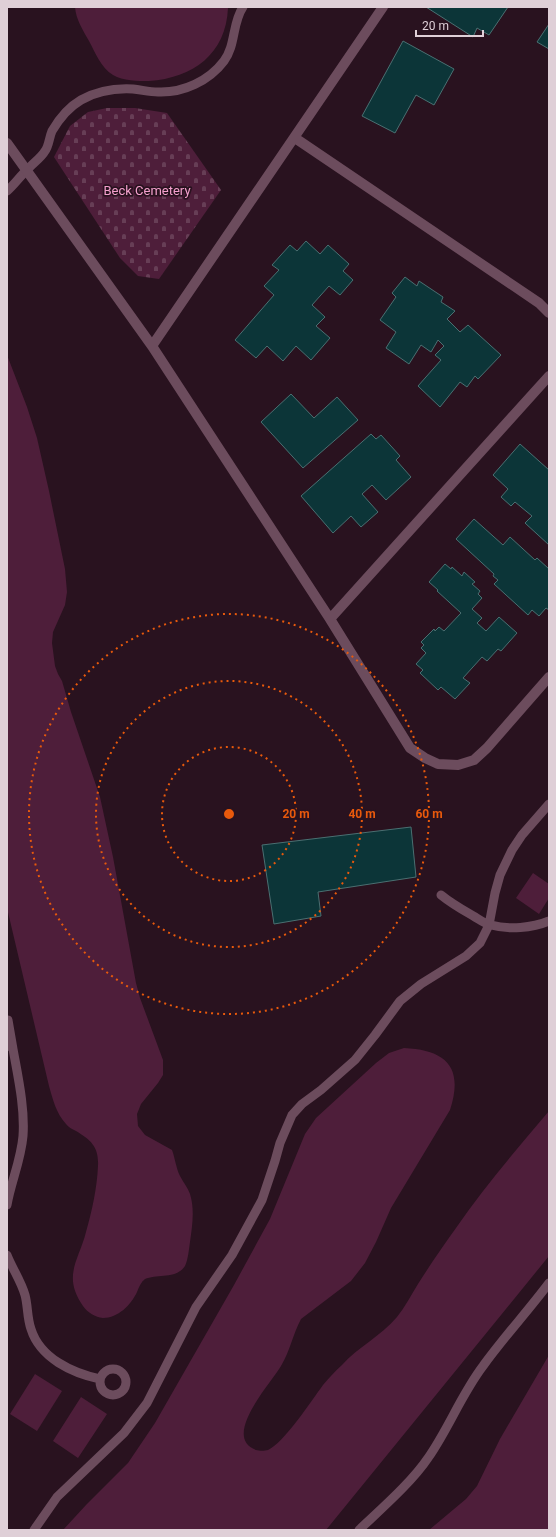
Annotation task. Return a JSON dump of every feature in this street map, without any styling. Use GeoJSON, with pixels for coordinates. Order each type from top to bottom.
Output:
{"type":"FeatureCollection","features":[{"type":"Feature","properties":{"kind":"street"},"geometry":{"type":"LineString","coordinates":[[152,346],[295,138],[382,7]]}},
{"type":"Feature","properties":{"kind":"street"},"geometry":{"type":"LineString","coordinates":[[295,138],[539,303],[549,313]]}},
{"type":"Feature","properties":{"kind":"street"},"geometry":{"type":"LineString","coordinates":[[7,143],[152,346],[330,619],[410,748],[425,758],[438,764],[458,765],[474,760],[488,748],[549,677]]}},
{"type":"Feature","properties":{"kind":"street"},"geometry":{"type":"LineString","coordinates":[[330,619],[549,376]]}},
{"type":"Feature","properties":{"kind":"lane"},"geometry":{"type":"LineString","coordinates":[[7,191],[45,151],[52,132],[59,120],[69,109],[81,100],[93,94],[108,90],[133,89],[157,92],[183,89],[197,84],[208,76],[226,59],[239,13],[243,7]]}},
{"type":"Feature","properties":{"kind":"lane"},"geometry":{"type":"LineString","coordinates":[[34,1530],[57,1497],[124,1433],[147,1403],[196,1307],[232,1256],[262,1200],[280,1143],[292,1115],[302,1104],[326,1086],[355,1060],[400,1000],[421,984],[466,956],[480,943],[489,925],[500,875],[512,850],[522,835],[549,804]]}},
{"type":"Feature","properties":{"kind":"lane"},"geometry":{"type":"LineString","coordinates":[[441,895],[453,905],[489,925],[500,927],[526,926],[541,924],[549,921]]}},
{"type":"Feature","properties":{"kind":"lane"},"geometry":{"type":"LineString","coordinates":[[7,1019],[10,1046],[21,1098],[23,1134],[20,1154],[7,1206]]}},
{"type":"Feature","properties":{"kind":"lane"},"geometry":{"type":"LineString","coordinates":[[7,1255],[25,1295],[30,1328],[35,1339],[44,1351],[72,1372],[100,1380]]}},
{"type":"Feature","properties":{"kind":"lane"},"geometry":{"type":"LineString","coordinates":[[7,1268],[16,1277]]}},
{"type":"Feature","properties":{"kind":"lane"},"geometry":{"type":"LineString","coordinates":[[359,1530],[398,1492],[428,1459],[461,1399],[482,1366],[549,1282]]}},
{"type":"Feature","properties":{"kind":"green space"},"geometry":{"type":"Polygon","coordinates":[[[75,7],[228,8],[226,24],[221,38],[214,51],[204,61],[193,69],[180,75],[165,79],[145,81],[121,78],[113,75],[105,68],[80,25],[75,7]]]}},
{"type":"Feature","properties":{"kind":"green space","name":"Beck Cemetery"},"geometry":{"type":"Polygon","coordinates":[[[107,108],[135,108],[167,113],[221,190],[159,279],[138,276],[120,258],[54,157],[70,126],[88,112],[107,108]]]}},
{"type":"Feature","properties":{"kind":"green space"},"geometry":{"type":"Polygon","coordinates":[[[7,355],[37,438],[65,569],[67,592],[65,605],[53,632],[52,643],[55,666],[62,681],[100,797],[113,857],[136,983],[163,1060],[163,1075],[141,1104],[137,1114],[138,1126],[145,1135],[172,1150],[181,1178],[192,1200],[192,1230],[185,1266],[177,1273],[172,1275],[145,1279],[141,1283],[128,1306],[114,1316],[103,1318],[97,1317],[87,1311],[83,1306],[77,1295],[73,1277],[76,1260],[86,1232],[94,1199],[98,1159],[97,1154],[90,1141],[67,1125],[55,1106],[7,908],[7,355]]]}},
{"type":"Feature","properties":{"kind":"green space"},"geometry":{"type":"Polygon","coordinates":[[[533,873],[549,884],[549,898],[539,914],[516,898],[533,873]]]}},
{"type":"Feature","properties":{"kind":"green space"},"geometry":{"type":"Polygon","coordinates":[[[404,1048],[419,1049],[431,1052],[441,1057],[448,1064],[453,1072],[455,1082],[454,1095],[450,1110],[391,1208],[365,1263],[351,1281],[301,1319],[281,1366],[259,1397],[246,1422],[244,1434],[247,1443],[259,1451],[268,1450],[275,1446],[290,1430],[334,1372],[391,1324],[478,1198],[549,1111],[549,1256],[326,1530],[63,1530],[128,1463],[155,1423],[270,1219],[305,1134],[316,1118],[376,1063],[389,1053],[404,1048]]]}},
{"type":"Feature","properties":{"kind":"green space"},"geometry":{"type":"Polygon","coordinates":[[[549,1355],[549,1530],[429,1530],[466,1499],[477,1486],[500,1439],[549,1355]]]}},
{"type":"Feature","properties":{"kind":"green space"},"geometry":{"type":"Polygon","coordinates":[[[35,1374],[62,1391],[37,1431],[10,1414],[35,1374]]]}},
{"type":"Feature","properties":{"kind":"green space"},"geometry":{"type":"Polygon","coordinates":[[[81,1397],[107,1414],[78,1458],[53,1441],[81,1397]]]}},
{"type":"Feature","properties":{"kind":"building"},"geometry":{"type":"Polygon","coordinates":[[[426,7],[508,7],[489,35],[477,28],[473,37],[426,7]]]}},
{"type":"Feature","properties":{"kind":"building"},"geometry":{"type":"Polygon","coordinates":[[[549,24],[549,49],[537,42],[549,24]]]}},
{"type":"Feature","properties":{"kind":"building"},"geometry":{"type":"Polygon","coordinates":[[[403,41],[454,69],[434,105],[416,95],[395,133],[362,116],[403,41]]]}},
{"type":"Feature","properties":{"kind":"building"},"geometry":{"type":"Polygon","coordinates":[[[306,241],[320,254],[328,245],[349,264],[343,271],[353,280],[340,295],[329,286],[312,305],[325,317],[316,326],[330,338],[311,360],[296,346],[283,361],[267,346],[256,358],[235,340],[274,295],[264,286],[279,270],[272,265],[290,245],[297,251],[306,241]]]}},
{"type":"Feature","properties":{"kind":"building"},"geometry":{"type":"Polygon","coordinates":[[[405,277],[417,286],[419,281],[443,297],[441,302],[455,311],[447,319],[460,332],[468,325],[501,355],[478,379],[475,376],[467,387],[460,382],[440,407],[418,386],[441,360],[435,355],[444,346],[438,340],[431,352],[421,345],[409,364],[386,348],[396,332],[380,320],[396,297],[392,293],[405,277]]]}},
{"type":"Feature","properties":{"kind":"building"},"geometry":{"type":"Polygon","coordinates":[[[291,394],[314,418],[337,397],[358,420],[303,468],[261,422],[291,394]]]}},
{"type":"Feature","properties":{"kind":"building"},"geometry":{"type":"Polygon","coordinates":[[[371,434],[376,439],[381,435],[400,456],[396,460],[411,477],[386,500],[372,485],[362,494],[378,512],[361,527],[351,516],[333,533],[301,496],[371,434]]]}},
{"type":"Feature","properties":{"kind":"building"},"geometry":{"type":"Polygon","coordinates":[[[520,444],[549,470],[549,545],[525,523],[532,516],[515,502],[511,506],[501,497],[508,489],[493,475],[520,444]]]}},
{"type":"Feature","properties":{"kind":"building"},"geometry":{"type":"Polygon","coordinates":[[[474,519],[503,545],[510,537],[535,560],[537,558],[549,569],[549,610],[546,608],[539,616],[532,610],[528,615],[494,584],[498,580],[493,576],[494,574],[456,539],[474,519]]]}},
{"type":"Feature","properties":{"kind":"building"},"geometry":{"type":"Polygon","coordinates":[[[445,564],[451,569],[452,567],[462,576],[464,572],[475,582],[472,584],[480,591],[478,594],[482,598],[472,609],[482,618],[477,623],[486,631],[499,617],[517,633],[501,651],[498,649],[487,661],[482,657],[463,678],[470,683],[455,699],[441,687],[438,690],[420,673],[423,670],[416,664],[426,653],[421,648],[424,645],[421,642],[434,629],[435,631],[439,627],[444,631],[461,613],[429,582],[445,564]]]}},
{"type":"Feature","properties":{"kind":"building"},"geometry":{"type":"Polygon","coordinates":[[[411,827],[416,877],[318,892],[321,916],[274,924],[262,845],[411,827]]]}}]}
